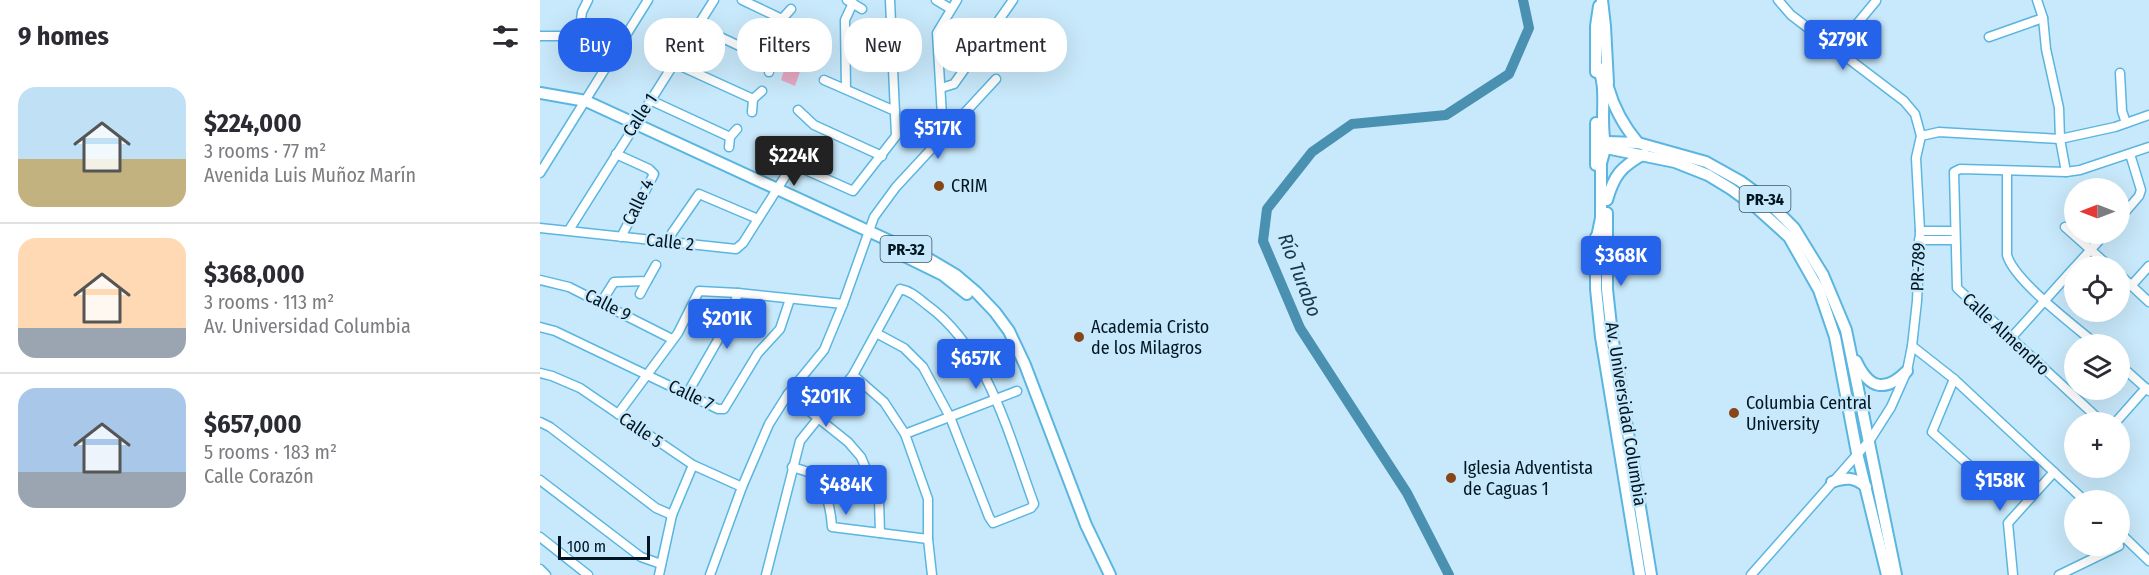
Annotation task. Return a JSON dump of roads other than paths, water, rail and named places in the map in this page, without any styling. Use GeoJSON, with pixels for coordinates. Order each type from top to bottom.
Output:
{"type":"FeatureCollection","features":[{"type":"Feature","properties":{"kind":"main road","name":"Av. Universidad Columbia"},"geometry":{"type":"LineString","coordinates":[[1601,0],[1596,26],[1596,289],[1601,337],[1634,505],[1651,575]]}},
{"type":"Feature","properties":{"kind":"main road","name":"Av. Universidad Columbia"},"geometry":{"type":"LineString","coordinates":[[1601,0],[1605,26],[1608,87],[1607,289],[1634,505],[1640,575]]}},
{"type":"Feature","properties":{"kind":"main road"},"geometry":{"type":"LineString","coordinates":[[1596,64],[1602,80],[1602,130],[1607,145],[1601,165],[1600,225],[1596,242]]}},
{"type":"Feature","properties":{"kind":"main road"},"geometry":{"type":"LineString","coordinates":[[1608,87],[1614,107],[1624,126],[1638,142]]}},
{"type":"Feature","properties":{"kind":"main road","name":"PR-32"},"geometry":{"type":"LineString","coordinates":[[540,93],[584,104],[867,235],[943,275],[961,288],[992,318],[1011,342],[1103,575]]}},
{"type":"Feature","properties":{"kind":"main road","name":"PR-32"},"geometry":{"type":"LineString","coordinates":[[540,99],[584,104]]}},
{"type":"Feature","properties":{"kind":"main road","name":"PR-34"},"geometry":{"type":"LineString","coordinates":[[1607,145],[1638,142],[1706,162],[1740,181],[1766,200],[1794,228],[1823,275],[1846,330],[1896,575]]}},
{"type":"Feature","properties":{"kind":"main road","name":"PR-34"},"geometry":{"type":"LineString","coordinates":[[1607,145],[1675,162],[1716,180],[1757,208],[1789,237],[1819,290],[1835,337],[1857,453],[1887,575]]}},
{"type":"Feature","properties":{"kind":"main road"},"geometry":{"type":"LineString","coordinates":[[1607,200],[1611,184],[1621,169],[1644,154]]}},
{"type":"Feature","properties":{"kind":"main road"},"geometry":{"type":"LineString","coordinates":[[1849,344],[1861,371],[1872,383],[1887,386],[1907,371]]}},
{"type":"Feature","properties":{"kind":"main road"},"geometry":{"type":"LineString","coordinates":[[1832,482],[1850,478],[1856,479],[1866,487]]}},
{"type":"Feature","properties":{"kind":"main road","name":"PR-32"},"geometry":{"type":"LineString","coordinates":[[1078,514],[1110,575]]}},
{"type":"Feature","properties":{"kind":"street"},"geometry":{"type":"LineString","coordinates":[[581,18],[588,0]]}},
{"type":"Feature","properties":{"kind":"street"},"geometry":{"type":"LineString","coordinates":[[632,26],[648,0]]}},
{"type":"Feature","properties":{"kind":"street","name":"Calle 1"},"geometry":{"type":"LineString","coordinates":[[702,18],[714,0]]}},
{"type":"Feature","properties":{"kind":"street"},"geometry":{"type":"LineString","coordinates":[[742,0],[782,18],[791,9]]}},
{"type":"Feature","properties":{"kind":"street"},"geometry":{"type":"LineString","coordinates":[[770,154],[853,191],[882,156],[896,136],[890,0]]}},
{"type":"Feature","properties":{"kind":"street"},"geometry":{"type":"LineString","coordinates":[[936,0],[951,9]]}},
{"type":"Feature","properties":{"kind":"street"},"geometry":{"type":"LineString","coordinates":[[942,116],[937,33],[957,0]]}},
{"type":"Feature","properties":{"kind":"street"},"geometry":{"type":"LineString","coordinates":[[940,88],[954,84],[1013,0]]}},
{"type":"Feature","properties":{"kind":"street"},"geometry":{"type":"LineString","coordinates":[[1779,0],[1791,15],[1904,101],[1915,114],[1921,136],[1939,132],[2060,139],[2149,115]]}},
{"type":"Feature","properties":{"kind":"street"},"geometry":{"type":"LineString","coordinates":[[2037,0],[2043,18],[2046,49],[2059,108],[2060,139],[2067,172]]}},
{"type":"Feature","properties":{"kind":"street"},"geometry":{"type":"LineString","coordinates":[[1836,49],[1876,1]]}},
{"type":"Feature","properties":{"kind":"street"},"geometry":{"type":"LineString","coordinates":[[846,89],[845,20],[850,2],[862,9]]}},
{"type":"Feature","properties":{"kind":"street"},"geometry":{"type":"LineString","coordinates":[[1989,37],[2043,18]]}},
{"type":"Feature","properties":{"kind":"street"},"geometry":{"type":"LineString","coordinates":[[540,36],[558,36]]}},
{"type":"Feature","properties":{"kind":"street"},"geometry":{"type":"LineString","coordinates":[[541,168],[603,72]]}},
{"type":"Feature","properties":{"kind":"street","name":"Calle 1"},"geometry":{"type":"LineString","coordinates":[[569,230],[668,72]]}},
{"type":"Feature","properties":{"kind":"street"},"geometry":{"type":"LineString","coordinates":[[694,72],[753,99]]}},
{"type":"Feature","properties":{"kind":"street"},"geometry":{"type":"LineString","coordinates":[[2120,73],[2122,111],[2126,123]]}},
{"type":"Feature","properties":{"kind":"street"},"geometry":{"type":"LineString","coordinates":[[710,575],[742,487],[769,424],[788,394],[824,350],[867,235],[881,206],[996,79]]}},
{"type":"Feature","properties":{"kind":"street"},"geometry":{"type":"LineString","coordinates":[[824,80],[895,111]]}},
{"type":"Feature","properties":{"kind":"street"},"geometry":{"type":"LineString","coordinates":[[752,112],[753,99],[762,91]]}},
{"type":"Feature","properties":{"kind":"street"},"geometry":{"type":"LineString","coordinates":[[650,100],[730,137]]}},
{"type":"Feature","properties":{"kind":"street"},"geometry":{"type":"LineString","coordinates":[[798,110],[814,125],[882,156]]}},
{"type":"Feature","properties":{"kind":"street"},"geometry":{"type":"LineString","coordinates":[[729,147],[730,137],[738,129]]}},
{"type":"Feature","properties":{"kind":"street","name":"PR-789"},"geometry":{"type":"LineString","coordinates":[[1751,575],[1870,440],[1891,407],[1907,371],[1917,301],[1920,236],[1916,158],[1921,136]]}},
{"type":"Feature","properties":{"kind":"street","name":"Calle Almendro"},"geometry":{"type":"LineString","coordinates":[[2091,412],[1957,288],[1954,172],[1956,170],[2067,172],[2080,170],[2149,147]]}},
{"type":"Feature","properties":{"kind":"street","name":"Calle 4"},"geometry":{"type":"LineString","coordinates":[[615,154],[649,169],[654,174],[621,237]]}},
{"type":"Feature","properties":{"kind":"street"},"geometry":{"type":"LineString","coordinates":[[2130,154],[2141,190],[2130,206]]}},
{"type":"Feature","properties":{"kind":"street","name":"Calle 2"},"geometry":{"type":"LineString","coordinates":[[540,228],[736,249],[743,243],[793,164]]}},
{"type":"Feature","properties":{"kind":"street"},"geometry":{"type":"LineString","coordinates":[[2007,171],[2007,255],[2009,263],[2013,270],[2084,334]]}},
{"type":"Feature","properties":{"kind":"street"},"geometry":{"type":"LineString","coordinates":[[669,242],[672,233],[699,194],[758,219]]}},
{"type":"Feature","properties":{"kind":"street"},"geometry":{"type":"LineString","coordinates":[[1920,236],[1954,236]]}},
{"type":"Feature","properties":{"kind":"street"},"geometry":{"type":"LineString","coordinates":[[2084,244],[2098,256]]}},
{"type":"Feature","properties":{"kind":"street"},"geometry":{"type":"LineString","coordinates":[[2085,256],[2096,244]]}},
{"type":"Feature","properties":{"kind":"street"},"geometry":{"type":"LineString","coordinates":[[640,294],[657,265]]}},
{"type":"Feature","properties":{"kind":"street"},"geometry":{"type":"LineString","coordinates":[[2149,266],[2131,286],[2149,302]]}},
{"type":"Feature","properties":{"kind":"street"},"geometry":{"type":"LineString","coordinates":[[2011,338],[2064,279]]}},
{"type":"Feature","properties":{"kind":"street","name":"Calle 9"},"geometry":{"type":"LineString","coordinates":[[540,280],[569,286],[672,339]]}},
{"type":"Feature","properties":{"kind":"street"},"geometry":{"type":"LineString","coordinates":[[602,302],[614,282],[647,281]]}},
{"type":"Feature","properties":{"kind":"street"},"geometry":{"type":"LineString","coordinates":[[766,575],[800,441],[854,375],[900,290],[909,291],[941,315],[962,337],[978,361],[1034,504],[1031,508],[993,523],[950,417],[924,367],[904,348],[878,334]]}},
{"type":"Feature","properties":{"kind":"street"},"geometry":{"type":"LineString","coordinates":[[618,414],[678,333],[699,291],[843,304]]}},
{"type":"Feature","properties":{"kind":"street"},"geometry":{"type":"LineString","coordinates":[[687,394],[727,324],[738,293]]}},
{"type":"Feature","properties":{"kind":"street","name":"Calle 7"},"geometry":{"type":"LineString","coordinates":[[540,327],[555,331],[718,409],[724,409],[758,353],[780,329],[790,299]]}},
{"type":"Feature","properties":{"kind":"street"},"geometry":{"type":"LineString","coordinates":[[1912,346],[1954,379],[2073,490]]}},
{"type":"Feature","properties":{"kind":"street","name":"Calle 5"},"geometry":{"type":"LineString","coordinates":[[540,373],[552,375],[580,388],[693,465],[742,487]]}},
{"type":"Feature","properties":{"kind":"street"},"geometry":{"type":"LineString","coordinates":[[2126,412],[2148,390],[2130,374]]}},
{"type":"Feature","properties":{"kind":"street"},"geometry":{"type":"LineString","coordinates":[[854,375],[884,402],[905,434],[928,499],[928,538],[932,575]]}},
{"type":"Feature","properties":{"kind":"street"},"geometry":{"type":"LineString","coordinates":[[1954,379],[1932,432],[1980,474]]}},
{"type":"Feature","properties":{"kind":"street"},"geometry":{"type":"LineString","coordinates":[[905,434],[1017,391]]}},
{"type":"Feature","properties":{"kind":"street"},"geometry":{"type":"LineString","coordinates":[[788,394],[848,442],[861,457],[879,500],[880,533]]}},
{"type":"Feature","properties":{"kind":"street"},"geometry":{"type":"LineString","coordinates":[[540,422],[550,427],[656,508],[672,515]]}},
{"type":"Feature","properties":{"kind":"street"},"geometry":{"type":"LineString","coordinates":[[659,575],[672,515],[693,465]]}},
{"type":"Feature","properties":{"kind":"street"},"geometry":{"type":"LineString","coordinates":[[792,466],[810,473],[820,484],[831,510],[832,527],[928,538]]}},
{"type":"Feature","properties":{"kind":"street"},"geometry":{"type":"LineString","coordinates":[[2013,575],[2008,523],[2054,472]]}},
{"type":"Feature","properties":{"kind":"street"},"geometry":{"type":"LineString","coordinates":[[540,480],[641,557],[661,564]]}},
{"type":"Feature","properties":{"kind":"street"},"geometry":{"type":"LineString","coordinates":[[540,537],[588,575]]}},
{"type":"Feature","properties":{"kind":"street"},"geometry":{"type":"LineString","coordinates":[[2130,542],[2149,561]]}},
{"type":"Feature","properties":{"kind":"street"},"geometry":{"type":"LineString","coordinates":[[2059,575],[2098,556]]}},
{"type":"Feature","properties":{"kind":"street"},"geometry":{"type":"LineString","coordinates":[[540,569],[546,575]]}},
{"type":"Feature","properties":{"kind":"waterway","name":"Río Turabo"},"geometry":{"type":"LineString","coordinates":[[1449,575],[1407,493],[1300,328],[1263,241],[1267,209],[1312,152],[1352,124],[1446,115],[1509,74],[1529,28],[1523,0]]}},
{"type":"Feature","properties":{"kind":"place","name":"CRIM"},"geometry":{"type":"Point","coordinates":[939,186]}},
{"type":"Feature","properties":{"kind":"place","name":"Academia Cristo de los Milagros"},"geometry":{"type":"Point","coordinates":[1079,337]}},
{"type":"Feature","properties":{"kind":"place","name":"Columbia Central University"},"geometry":{"type":"Point","coordinates":[1734,413]}},
{"type":"Feature","properties":{"kind":"place","name":"Iglesia Adventista de Caguas 1"},"geometry":{"type":"Point","coordinates":[1451,478]}}]}
